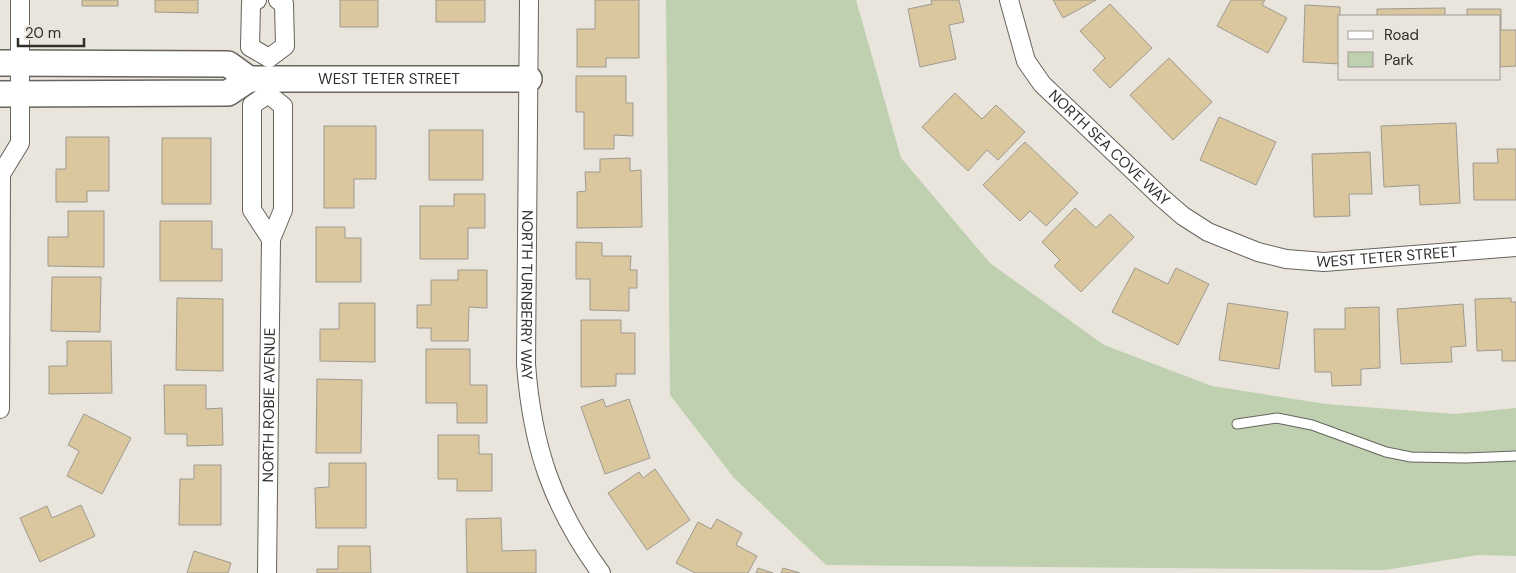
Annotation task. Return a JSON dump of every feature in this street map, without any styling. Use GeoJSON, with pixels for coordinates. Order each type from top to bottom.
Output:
{"type":"FeatureCollection","features":[{"type":"Feature","properties":{"kind":"street"},"geometry":{"type":"LineString","coordinates":[[0,410],[0,174],[20,143],[10,94],[10,63],[20,0]]}},
{"type":"Feature","properties":{"kind":"street","name":"NORTH ROBIE AVENUE"},"geometry":{"type":"LineString","coordinates":[[257,0],[251,3],[250,46],[264,77],[283,106],[283,210],[270,239],[267,573]]}},
{"type":"Feature","properties":{"kind":"street"},"geometry":{"type":"LineString","coordinates":[[270,239],[252,210],[252,105],[264,77],[285,46],[284,4],[278,0]]}},
{"type":"Feature","properties":{"kind":"street","name":"NORTH TURNBERRY WAY"},"geometry":{"type":"LineString","coordinates":[[529,0],[526,364],[529,401],[538,449],[552,490],[568,523],[584,550],[601,573]]}},
{"type":"Feature","properties":{"kind":"street","name":"NORTH SEA COVE WAY"},"geometry":{"type":"LineString","coordinates":[[1009,0],[1026,61],[1042,84],[1183,216],[1208,232],[1258,252]]}},
{"type":"Feature","properties":{"kind":"street"},"geometry":{"type":"LineString","coordinates":[[10,63],[228,64],[264,77]]}},
{"type":"Feature","properties":{"kind":"street"},"geometry":{"type":"LineString","coordinates":[[10,94],[228,93],[264,77]]}},
{"type":"Feature","properties":{"kind":"street","name":"WEST TETER STREET"},"geometry":{"type":"LineString","coordinates":[[264,77],[529,79]]}},
{"type":"Feature","properties":{"kind":"street","name":"WEST TETER STREET"},"geometry":{"type":"LineString","coordinates":[[1258,252],[1286,259],[1324,262],[1516,247]]}},
{"type":"Feature","properties":{"kind":"lane"},"geometry":{"type":"LineString","coordinates":[[1236,424],[1277,418],[1312,425],[1386,452],[1411,457],[1466,458],[1516,456]]}},
{"type":"Feature","properties":{"kind":"green space"},"geometry":{"type":"Polygon","coordinates":[[[666,0],[856,0],[901,158],[990,263],[1104,345],[1212,386],[1326,404],[1455,414],[1516,408],[1516,556],[1478,555],[1385,570],[826,565],[734,478],[670,395],[666,0]]]}},
{"type":"Feature","properties":{"kind":"building"},"geometry":{"type":"Polygon","coordinates":[[[82,0],[118,0],[118,6],[82,6],[82,0]]]}},
{"type":"Feature","properties":{"kind":"building"},"geometry":{"type":"Polygon","coordinates":[[[155,0],[198,0],[198,13],[155,12],[155,0]]]}},
{"type":"Feature","properties":{"kind":"building"},"geometry":{"type":"Polygon","coordinates":[[[340,0],[378,0],[378,27],[340,27],[340,0]]]}},
{"type":"Feature","properties":{"kind":"building"},"geometry":{"type":"Polygon","coordinates":[[[436,0],[485,0],[485,22],[436,22],[436,0]]]}},
{"type":"Feature","properties":{"kind":"building"},"geometry":{"type":"Polygon","coordinates":[[[595,0],[639,0],[639,58],[606,58],[606,67],[577,67],[577,29],[595,29],[595,0]]]}},
{"type":"Feature","properties":{"kind":"building"},"geometry":{"type":"Polygon","coordinates":[[[931,0],[959,0],[964,22],[949,25],[956,59],[920,67],[908,9],[932,4],[931,0]]]}},
{"type":"Feature","properties":{"kind":"building"},"geometry":{"type":"Polygon","coordinates":[[[1053,0],[1096,0],[1063,18],[1053,0]]]}},
{"type":"Feature","properties":{"kind":"building"},"geometry":{"type":"Polygon","coordinates":[[[1231,0],[1265,0],[1262,5],[1287,18],[1268,53],[1217,26],[1231,0]]]}},
{"type":"Feature","properties":{"kind":"building"},"geometry":{"type":"Polygon","coordinates":[[[1110,4],[1152,48],[1110,88],[1093,70],[1105,58],[1080,31],[1110,4]]]}},
{"type":"Feature","properties":{"kind":"building"},"geometry":{"type":"Polygon","coordinates":[[[1305,5],[1340,7],[1340,15],[1338,15],[1338,64],[1303,62],[1305,5]]]}},
{"type":"Feature","properties":{"kind":"building"},"geometry":{"type":"Polygon","coordinates":[[[1445,8],[1445,15],[1377,15],[1377,9],[1445,8]]]}},
{"type":"Feature","properties":{"kind":"building"},"geometry":{"type":"Polygon","coordinates":[[[1467,9],[1501,9],[1501,15],[1467,15],[1467,9]]]}},
{"type":"Feature","properties":{"kind":"building"},"geometry":{"type":"Polygon","coordinates":[[[1501,30],[1516,30],[1516,66],[1501,67],[1501,30]]]}},
{"type":"Feature","properties":{"kind":"building"},"geometry":{"type":"Polygon","coordinates":[[[1169,58],[1212,102],[1173,140],[1130,95],[1169,58]]]}},
{"type":"Feature","properties":{"kind":"building"},"geometry":{"type":"Polygon","coordinates":[[[576,76],[626,76],[626,103],[633,103],[633,136],[614,135],[614,149],[584,149],[584,112],[576,112],[576,76]]]}},
{"type":"Feature","properties":{"kind":"building"},"geometry":{"type":"Polygon","coordinates":[[[955,93],[982,119],[996,105],[1025,132],[998,160],[987,150],[968,171],[922,127],[955,93]]]}},
{"type":"Feature","properties":{"kind":"building"},"geometry":{"type":"Polygon","coordinates":[[[1219,117],[1276,142],[1256,185],[1200,160],[1219,117]]]}},
{"type":"Feature","properties":{"kind":"building"},"geometry":{"type":"Polygon","coordinates":[[[1456,123],[1460,203],[1420,205],[1419,185],[1384,187],[1381,126],[1456,123]]]}},
{"type":"Feature","properties":{"kind":"building"},"geometry":{"type":"Polygon","coordinates":[[[324,126],[376,126],[376,179],[354,179],[354,208],[324,208],[324,126]]]}},
{"type":"Feature","properties":{"kind":"building"},"geometry":{"type":"Polygon","coordinates":[[[429,130],[483,130],[483,180],[429,180],[429,130]]]}},
{"type":"Feature","properties":{"kind":"building"},"geometry":{"type":"Polygon","coordinates":[[[66,137],[109,137],[109,191],[87,191],[87,202],[56,202],[56,169],[66,169],[66,137]]]}},
{"type":"Feature","properties":{"kind":"building"},"geometry":{"type":"Polygon","coordinates":[[[162,138],[211,138],[211,204],[162,204],[162,138]]]}},
{"type":"Feature","properties":{"kind":"building"},"geometry":{"type":"Polygon","coordinates":[[[1025,142],[1078,193],[1046,226],[1030,211],[1020,221],[983,185],[1025,142]]]}},
{"type":"Feature","properties":{"kind":"building"},"geometry":{"type":"Polygon","coordinates":[[[1497,149],[1516,149],[1516,200],[1474,200],[1473,163],[1498,163],[1497,149]]]}},
{"type":"Feature","properties":{"kind":"building"},"geometry":{"type":"Polygon","coordinates":[[[1370,152],[1372,194],[1349,194],[1350,216],[1314,217],[1312,154],[1370,152]]]}},
{"type":"Feature","properties":{"kind":"building"},"geometry":{"type":"Polygon","coordinates":[[[630,158],[630,171],[641,170],[642,227],[577,228],[577,192],[586,191],[585,172],[600,172],[600,159],[630,158]]]}},
{"type":"Feature","properties":{"kind":"building"},"geometry":{"type":"Polygon","coordinates":[[[454,194],[485,194],[485,228],[468,228],[468,259],[420,259],[420,206],[454,206],[454,194]]]}},
{"type":"Feature","properties":{"kind":"building"},"geometry":{"type":"Polygon","coordinates":[[[1075,208],[1096,228],[1110,214],[1134,237],[1081,292],[1054,266],[1060,260],[1042,242],[1075,208]]]}},
{"type":"Feature","properties":{"kind":"building"},"geometry":{"type":"Polygon","coordinates":[[[68,211],[104,211],[104,267],[48,266],[48,237],[68,237],[68,211]]]}},
{"type":"Feature","properties":{"kind":"building"},"geometry":{"type":"Polygon","coordinates":[[[160,221],[212,221],[212,249],[222,249],[222,281],[160,281],[160,221]]]}},
{"type":"Feature","properties":{"kind":"building"},"geometry":{"type":"Polygon","coordinates":[[[316,227],[345,227],[345,238],[361,238],[361,282],[316,282],[316,227]]]}},
{"type":"Feature","properties":{"kind":"building"},"geometry":{"type":"Polygon","coordinates":[[[576,242],[602,243],[602,256],[631,256],[630,270],[637,270],[637,288],[629,288],[629,311],[590,310],[590,279],[576,279],[576,242]]]}},
{"type":"Feature","properties":{"kind":"building"},"geometry":{"type":"Polygon","coordinates":[[[1135,268],[1168,284],[1176,268],[1209,284],[1178,345],[1112,312],[1135,268]]]}},
{"type":"Feature","properties":{"kind":"building"},"geometry":{"type":"Polygon","coordinates":[[[458,270],[487,270],[487,308],[469,307],[468,341],[431,341],[431,328],[417,328],[417,305],[431,305],[431,280],[458,280],[458,270]]]}},
{"type":"Feature","properties":{"kind":"building"},"geometry":{"type":"Polygon","coordinates":[[[52,277],[101,277],[100,332],[51,331],[52,277]]]}},
{"type":"Feature","properties":{"kind":"building"},"geometry":{"type":"Polygon","coordinates":[[[177,298],[223,299],[223,371],[176,370],[177,298]]]}},
{"type":"Feature","properties":{"kind":"building"},"geometry":{"type":"Polygon","coordinates":[[[1511,298],[1511,302],[1516,302],[1516,361],[1502,361],[1502,350],[1477,351],[1475,299],[1511,298]]]}},
{"type":"Feature","properties":{"kind":"building"},"geometry":{"type":"Polygon","coordinates":[[[339,303],[375,303],[375,362],[320,361],[320,329],[339,329],[339,303]]]}},
{"type":"Feature","properties":{"kind":"building"},"geometry":{"type":"Polygon","coordinates":[[[1228,303],[1288,312],[1279,369],[1219,360],[1228,303]]]}},
{"type":"Feature","properties":{"kind":"building"},"geometry":{"type":"Polygon","coordinates":[[[1463,304],[1466,346],[1451,347],[1452,362],[1401,364],[1397,309],[1463,304]]]}},
{"type":"Feature","properties":{"kind":"building"},"geometry":{"type":"Polygon","coordinates":[[[1379,307],[1380,368],[1361,369],[1361,385],[1332,386],[1331,372],[1315,372],[1314,329],[1345,329],[1345,308],[1379,307]]]}},
{"type":"Feature","properties":{"kind":"building"},"geometry":{"type":"Polygon","coordinates":[[[581,320],[621,320],[621,333],[635,333],[635,374],[616,374],[616,386],[581,387],[581,320]]]}},
{"type":"Feature","properties":{"kind":"building"},"geometry":{"type":"Polygon","coordinates":[[[67,341],[111,341],[112,393],[49,394],[49,366],[67,366],[67,341]]]}},
{"type":"Feature","properties":{"kind":"building"},"geometry":{"type":"Polygon","coordinates":[[[426,349],[470,349],[470,385],[487,385],[487,423],[457,423],[457,403],[426,403],[426,349]]]}},
{"type":"Feature","properties":{"kind":"building"},"geometry":{"type":"Polygon","coordinates":[[[317,379],[362,380],[361,453],[316,453],[317,379]]]}},
{"type":"Feature","properties":{"kind":"building"},"geometry":{"type":"Polygon","coordinates":[[[164,385],[206,385],[206,409],[222,408],[223,445],[187,446],[187,434],[165,434],[164,385]]]}},
{"type":"Feature","properties":{"kind":"building"},"geometry":{"type":"Polygon","coordinates":[[[603,399],[606,407],[629,399],[650,458],[605,474],[581,407],[603,399]]]}},
{"type":"Feature","properties":{"kind":"building"},"geometry":{"type":"Polygon","coordinates":[[[84,414],[131,438],[102,494],[67,476],[79,451],[68,445],[84,414]]]}},
{"type":"Feature","properties":{"kind":"building"},"geometry":{"type":"Polygon","coordinates":[[[438,435],[479,435],[479,454],[492,454],[492,491],[457,491],[457,479],[438,479],[438,435]]]}},
{"type":"Feature","properties":{"kind":"building"},"geometry":{"type":"Polygon","coordinates":[[[329,463],[366,463],[366,528],[316,528],[315,488],[329,487],[329,463]]]}},
{"type":"Feature","properties":{"kind":"building"},"geometry":{"type":"Polygon","coordinates":[[[194,465],[221,465],[221,525],[179,525],[180,479],[194,479],[194,465]]]}},
{"type":"Feature","properties":{"kind":"building"},"geometry":{"type":"Polygon","coordinates":[[[655,469],[690,520],[647,550],[608,493],[639,472],[643,478],[655,469]]]}},
{"type":"Feature","properties":{"kind":"building"},"geometry":{"type":"Polygon","coordinates":[[[81,505],[95,536],[40,562],[20,518],[47,506],[52,518],[81,505]]]}},
{"type":"Feature","properties":{"kind":"building"},"geometry":{"type":"Polygon","coordinates":[[[501,518],[502,551],[536,550],[536,573],[467,573],[466,519],[501,518]]]}},
{"type":"Feature","properties":{"kind":"building"},"geometry":{"type":"Polygon","coordinates":[[[717,519],[742,533],[736,545],[757,556],[748,573],[695,573],[676,563],[698,522],[711,529],[717,519]]]}},
{"type":"Feature","properties":{"kind":"building"},"geometry":{"type":"Polygon","coordinates":[[[338,546],[370,546],[371,573],[317,573],[317,569],[338,569],[338,546]]]}},
{"type":"Feature","properties":{"kind":"building"},"geometry":{"type":"Polygon","coordinates":[[[194,551],[231,563],[228,573],[187,573],[194,551]]]}},
{"type":"Feature","properties":{"kind":"building"},"geometry":{"type":"Polygon","coordinates":[[[758,568],[773,573],[756,573],[758,568]]]}},
{"type":"Feature","properties":{"kind":"building"},"geometry":{"type":"Polygon","coordinates":[[[783,568],[800,573],[781,573],[783,568]]]}}]}
